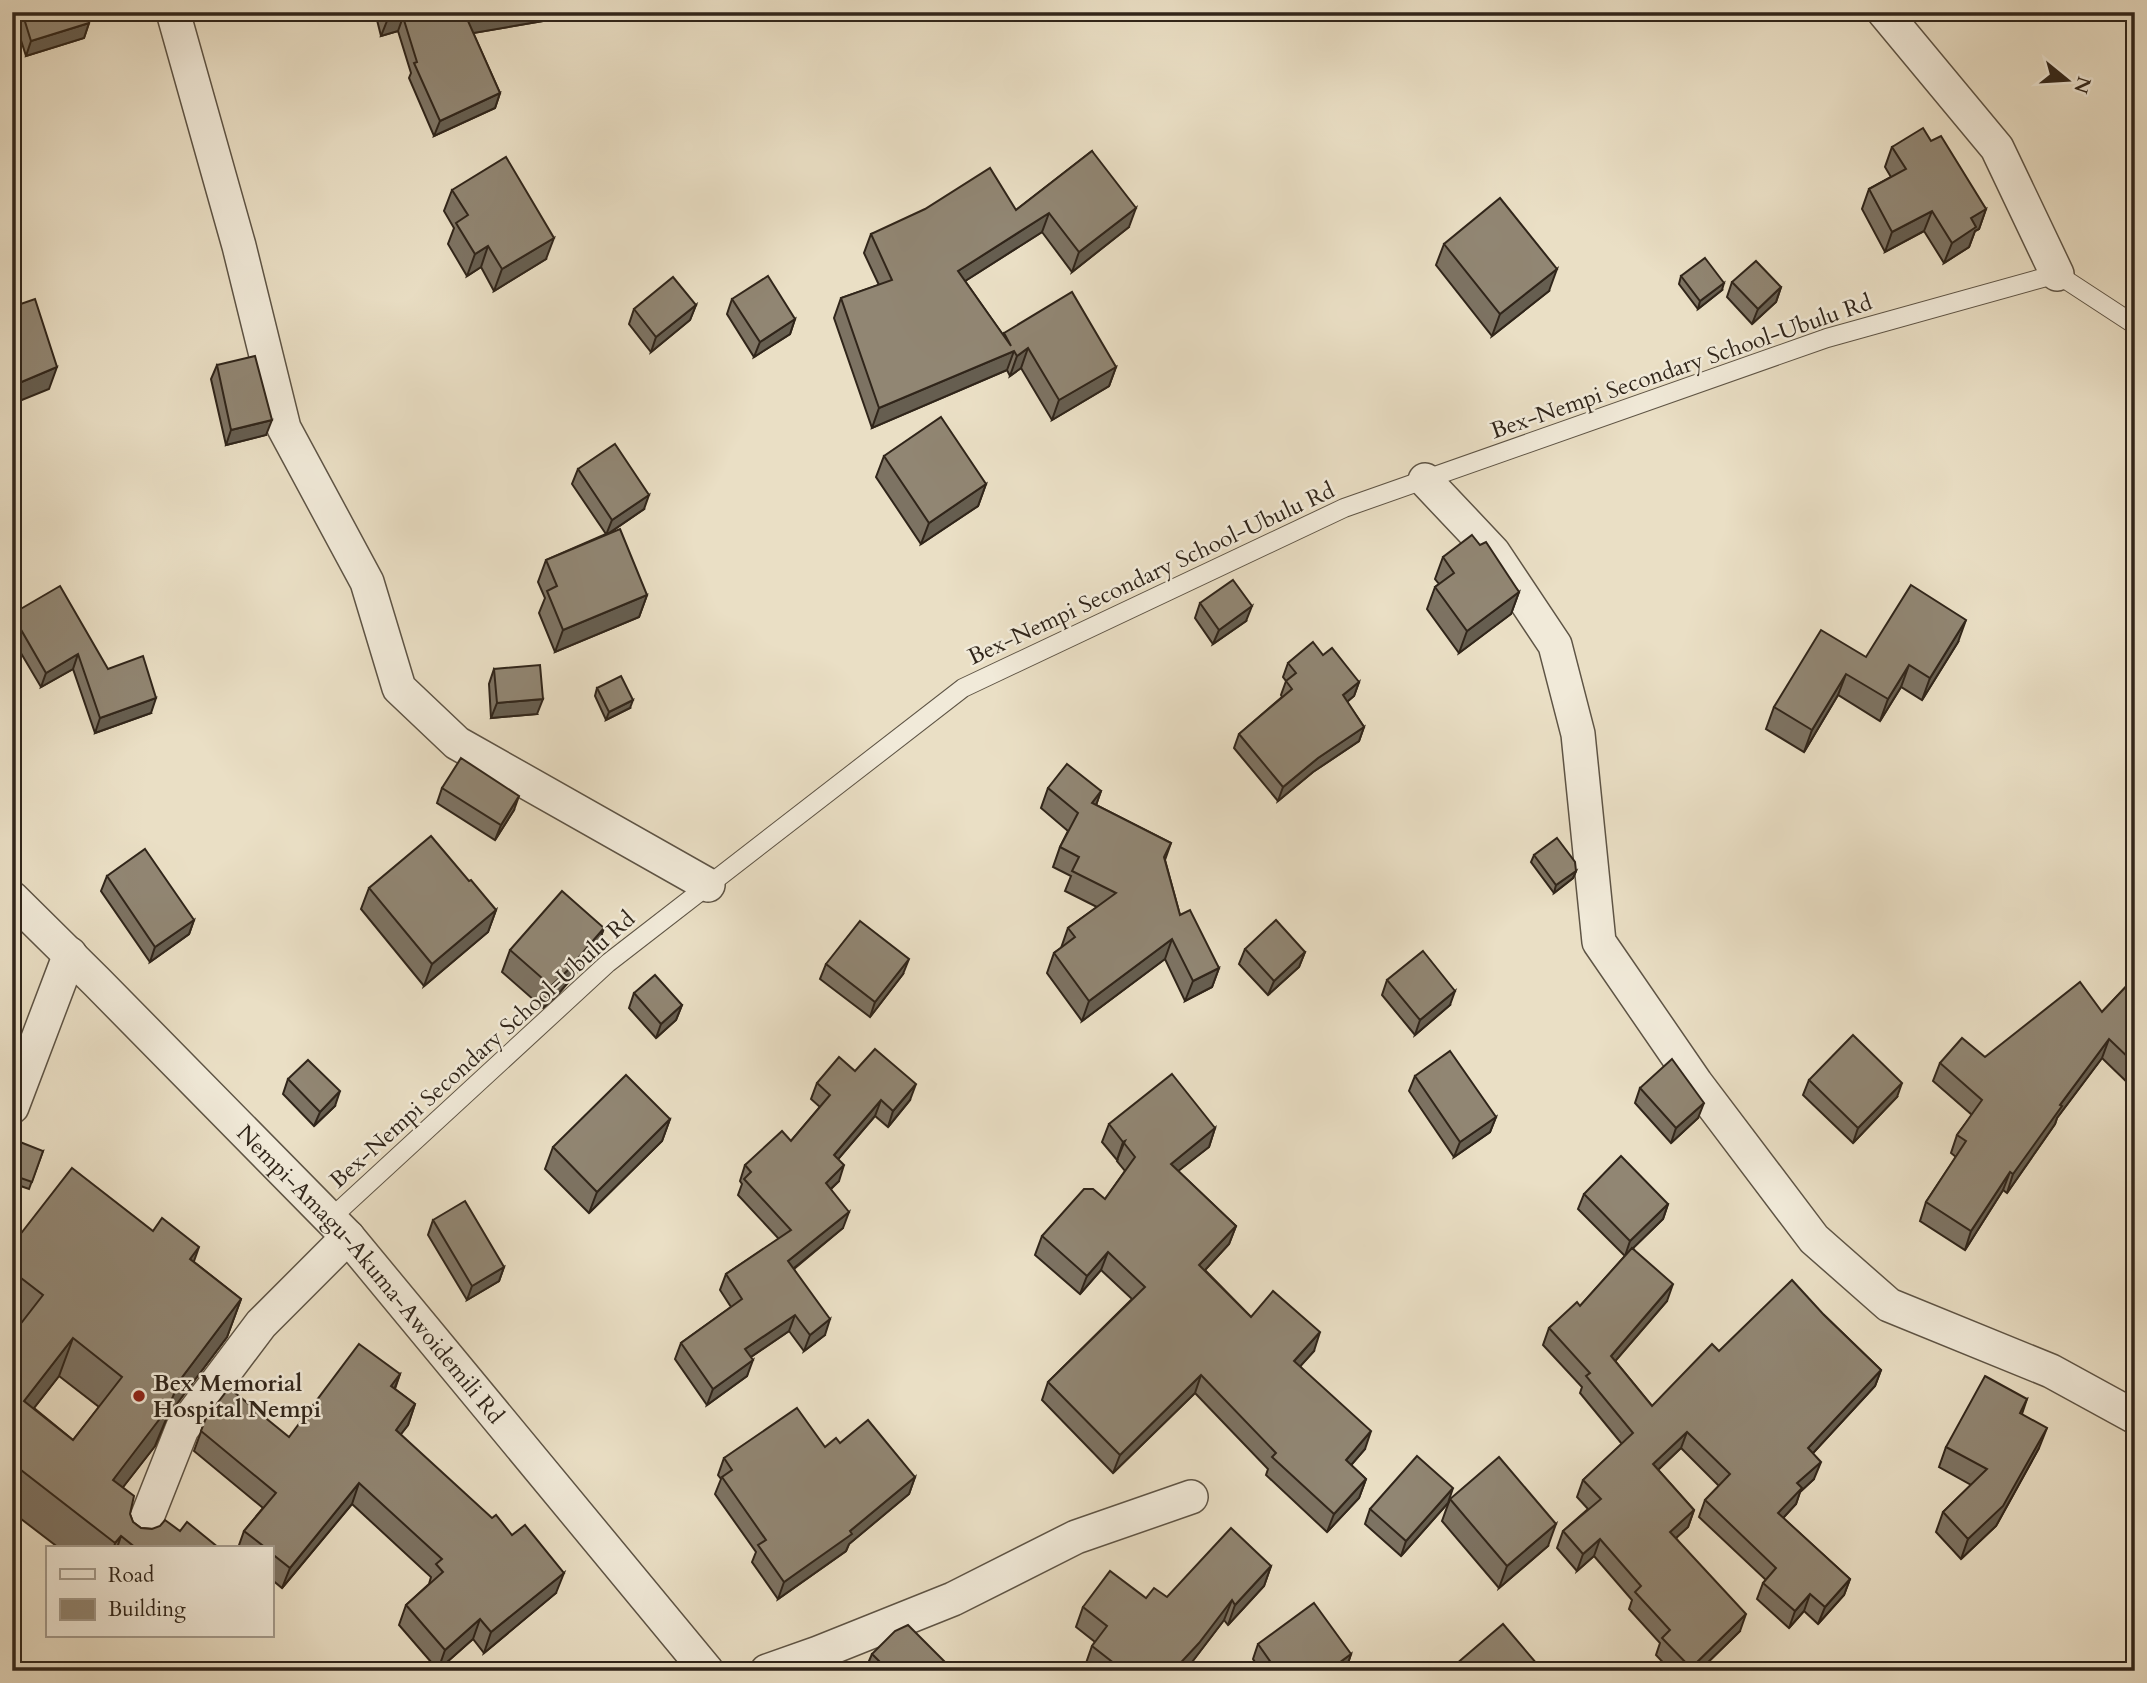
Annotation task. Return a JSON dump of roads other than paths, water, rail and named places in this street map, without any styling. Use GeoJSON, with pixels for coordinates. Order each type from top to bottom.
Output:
{"type":"FeatureCollection","features":[{"type":"Feature","properties":{"kind":"street"},"geometry":{"type":"LineString","coordinates":[[173,12],[239,246],[284,428],[367,582],[398,688],[457,743],[708,886]]}},
{"type":"Feature","properties":{"kind":"street"},"geometry":{"type":"LineString","coordinates":[[1884,12],[1997,148],[2057,274]]}},
{"type":"Feature","properties":{"kind":"street"},"geometry":{"type":"LineString","coordinates":[[1424,480],[1493,552],[1555,646],[1578,734],[1599,942],[1696,1083],[1814,1239],[1889,1305],[2051,1371],[2135,1417]]}},
{"type":"Feature","properties":{"kind":"street","name":"Nempi-Amagu-Akuma-Awoidemili Rd"},"geometry":{"type":"LineString","coordinates":[[12,898],[339,1228],[707,1671]]}},
{"type":"Feature","properties":{"kind":"street"},"geometry":{"type":"LineString","coordinates":[[12,1107],[70,954]]}},
{"type":"Feature","properties":{"kind":"street"},"geometry":{"type":"LineString","coordinates":[[136,1546],[182,1429],[261,1324],[339,1228]]}},
{"type":"Feature","properties":{"kind":"street"},"geometry":{"type":"LineString","coordinates":[[767,1671],[953,1599],[1076,1537],[1191,1497]]}},
{"type":"Feature","properties":{"kind":"lane","name":"Bex-Nempi Secondary School-Ubulu Rd"},"geometry":{"type":"LineString","coordinates":[[339,1228],[608,963],[963,688],[1344,508],[1827,338],[2057,274]]}},
{"type":"Feature","properties":{"kind":"lane"},"geometry":{"type":"LineString","coordinates":[[2057,274],[2135,325]]}},
{"type":"Feature","properties":{"kind":"place","name":"Bex Memorial Hospital Nempi"},"geometry":{"type":"Point","coordinates":[139,1396]}}]}
